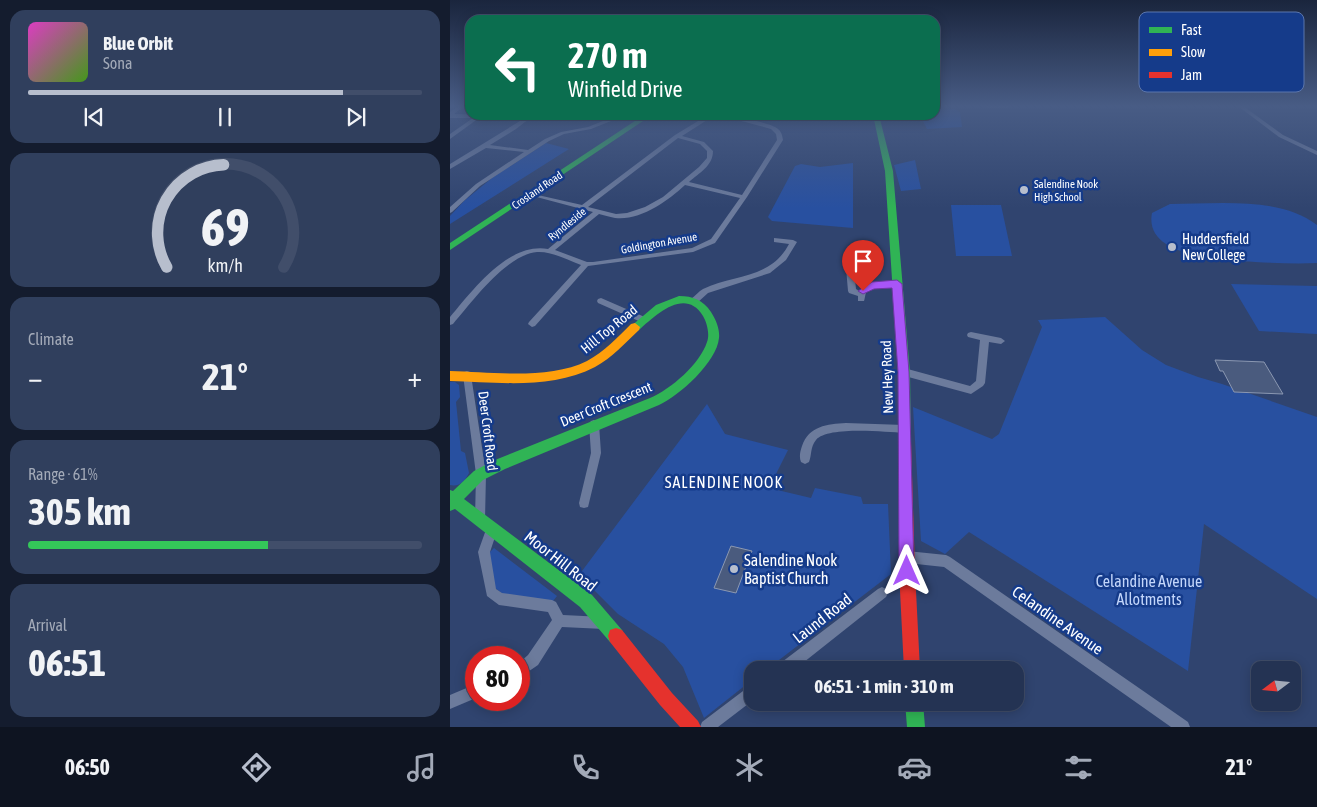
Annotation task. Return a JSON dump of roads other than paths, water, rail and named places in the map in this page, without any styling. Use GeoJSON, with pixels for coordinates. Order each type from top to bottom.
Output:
{"type":"FeatureCollection","features":[{"type":"Feature","properties":{"kind":"main road","name":"Crosland Road"},"geometry":{"type":"LineString","coordinates":[[450,247],[612,140]]}},
{"type":"Feature","properties":{"kind":"main road","name":"New Hey Road"},"geometry":{"type":"LineString","coordinates":[[882,140],[889,171],[904,372],[907,556],[912,661]]}},
{"type":"Feature","properties":{"kind":"main road","name":"Hill Top Road"},"geometry":{"type":"LineString","coordinates":[[450,376],[554,375],[580,369],[604,355],[655,310],[676,299],[694,301]]}},
{"type":"Feature","properties":{"kind":"main road","name":"Deer Croft Crescent"},"geometry":{"type":"LineString","coordinates":[[451,500],[481,474],[594,424],[657,401],[681,385],[715,338],[712,326],[702,306],[694,301]]}},
{"type":"Feature","properties":{"kind":"main road","name":"Moor Hill Road"},"geometry":{"type":"LineString","coordinates":[[451,500],[492,528],[586,601],[606,623],[666,699],[692,727]]}},
{"type":"Feature","properties":{"kind":"main road"},"geometry":{"type":"LineString","coordinates":[[915,711],[916,727]]}},
{"type":"Feature","properties":{"kind":"street"},"geometry":{"type":"LineString","coordinates":[[450,167],[494,140]]}},
{"type":"Feature","properties":{"kind":"street"},"geometry":{"type":"LineString","coordinates":[[450,211],[478,185],[548,140]]}},
{"type":"Feature","properties":{"kind":"street"},"geometry":{"type":"LineString","coordinates":[[582,208],[673,140]]}},
{"type":"Feature","properties":{"kind":"street"},"geometry":{"type":"LineString","coordinates":[[531,194],[597,212],[622,216],[643,211],[658,204],[708,161],[710,151],[702,143],[691,140]]}},
{"type":"Feature","properties":{"kind":"street","name":"Goldington Avenue"},"geometry":{"type":"LineString","coordinates":[[450,322],[508,260],[526,251],[548,252],[586,264],[688,251],[705,246],[719,235],[780,140]]}},
{"type":"Feature","properties":{"kind":"street"},"geometry":{"type":"LineString","coordinates":[[1289,140],[1317,153]]}},
{"type":"Feature","properties":{"kind":"street"},"geometry":{"type":"LineString","coordinates":[[485,146],[527,152]]}},
{"type":"Feature","properties":{"kind":"street"},"geometry":{"type":"LineString","coordinates":[[684,183],[744,197]]}},
{"type":"Feature","properties":{"kind":"street","name":"Ryndleside"},"geometry":{"type":"LineString","coordinates":[[548,252],[597,212]]}},
{"type":"Feature","properties":{"kind":"street"},"geometry":{"type":"LineString","coordinates":[[694,301],[706,291],[768,271],[777,265],[785,258],[793,242],[776,240]]}},
{"type":"Feature","properties":{"kind":"street"},"geometry":{"type":"LineString","coordinates":[[532,324],[586,264]]}},
{"type":"Feature","properties":{"kind":"street"},"geometry":{"type":"LineString","coordinates":[[850,268],[852,291],[861,297],[863,291],[872,286],[897,284]]}},
{"type":"Feature","properties":{"kind":"street"},"geometry":{"type":"LineString","coordinates":[[601,301],[644,320]]}},
{"type":"Feature","properties":{"kind":"street"},"geometry":{"type":"LineString","coordinates":[[971,335],[1001,341]]}},
{"type":"Feature","properties":{"kind":"street"},"geometry":{"type":"LineString","coordinates":[[904,372],[971,390],[980,383],[985,337]]}},
{"type":"Feature","properties":{"kind":"street","name":"Deer Croft Road"},"geometry":{"type":"LineString","coordinates":[[467,375],[481,474],[480,520]]}},
{"type":"Feature","properties":{"kind":"street"},"geometry":{"type":"LineString","coordinates":[[584,503],[596,453],[594,424]]}},
{"type":"Feature","properties":{"kind":"street"},"geometry":{"type":"LineString","coordinates":[[804,459],[806,445],[820,431],[832,428],[904,429]]}},
{"type":"Feature","properties":{"kind":"street"},"geometry":{"type":"LineString","coordinates":[[492,528],[484,552],[491,592],[499,599],[552,606],[559,622]]}},
{"type":"Feature","properties":{"kind":"street","name":"Celandine Avenue"},"geometry":{"type":"LineString","coordinates":[[907,556],[946,562],[1183,727]]}},
{"type":"Feature","properties":{"kind":"street","name":"Laund Road"},"geometry":{"type":"LineString","coordinates":[[795,661],[882,593]]}},
{"type":"Feature","properties":{"kind":"street"},"geometry":{"type":"LineString","coordinates":[[559,622],[606,623]]}},
{"type":"Feature","properties":{"kind":"street"},"geometry":{"type":"LineString","coordinates":[[530,662],[559,622]]}},
{"type":"Feature","properties":{"kind":"street"},"geometry":{"type":"LineString","coordinates":[[450,702],[465,696]]}},
{"type":"Feature","properties":{"kind":"street"},"geometry":{"type":"LineString","coordinates":[[707,727],[744,699]]}},
{"type":"Feature","properties":{"kind":"place","name":"Salendine Nook High School"},"geometry":{"type":"Point","coordinates":[1024,190]}},
{"type":"Feature","properties":{"kind":"place","name":"Huddersfield New College"},"geometry":{"type":"Point","coordinates":[1172,247]}},
{"type":"Feature","properties":{"kind":"place","name":"Salendine Nook Baptist Church"},"geometry":{"type":"Point","coordinates":[734,569]}},
{"type":"Feature","properties":{"kind":"district","name":"SALENDINE NOOK"},"geometry":{"type":"Point","coordinates":[724,482]}},
{"type":"Feature","properties":{"kind":"park label","name":"Celandine Avenue Allotments"},"geometry":{"type":"Point","coordinates":[1149,590]}}]}
